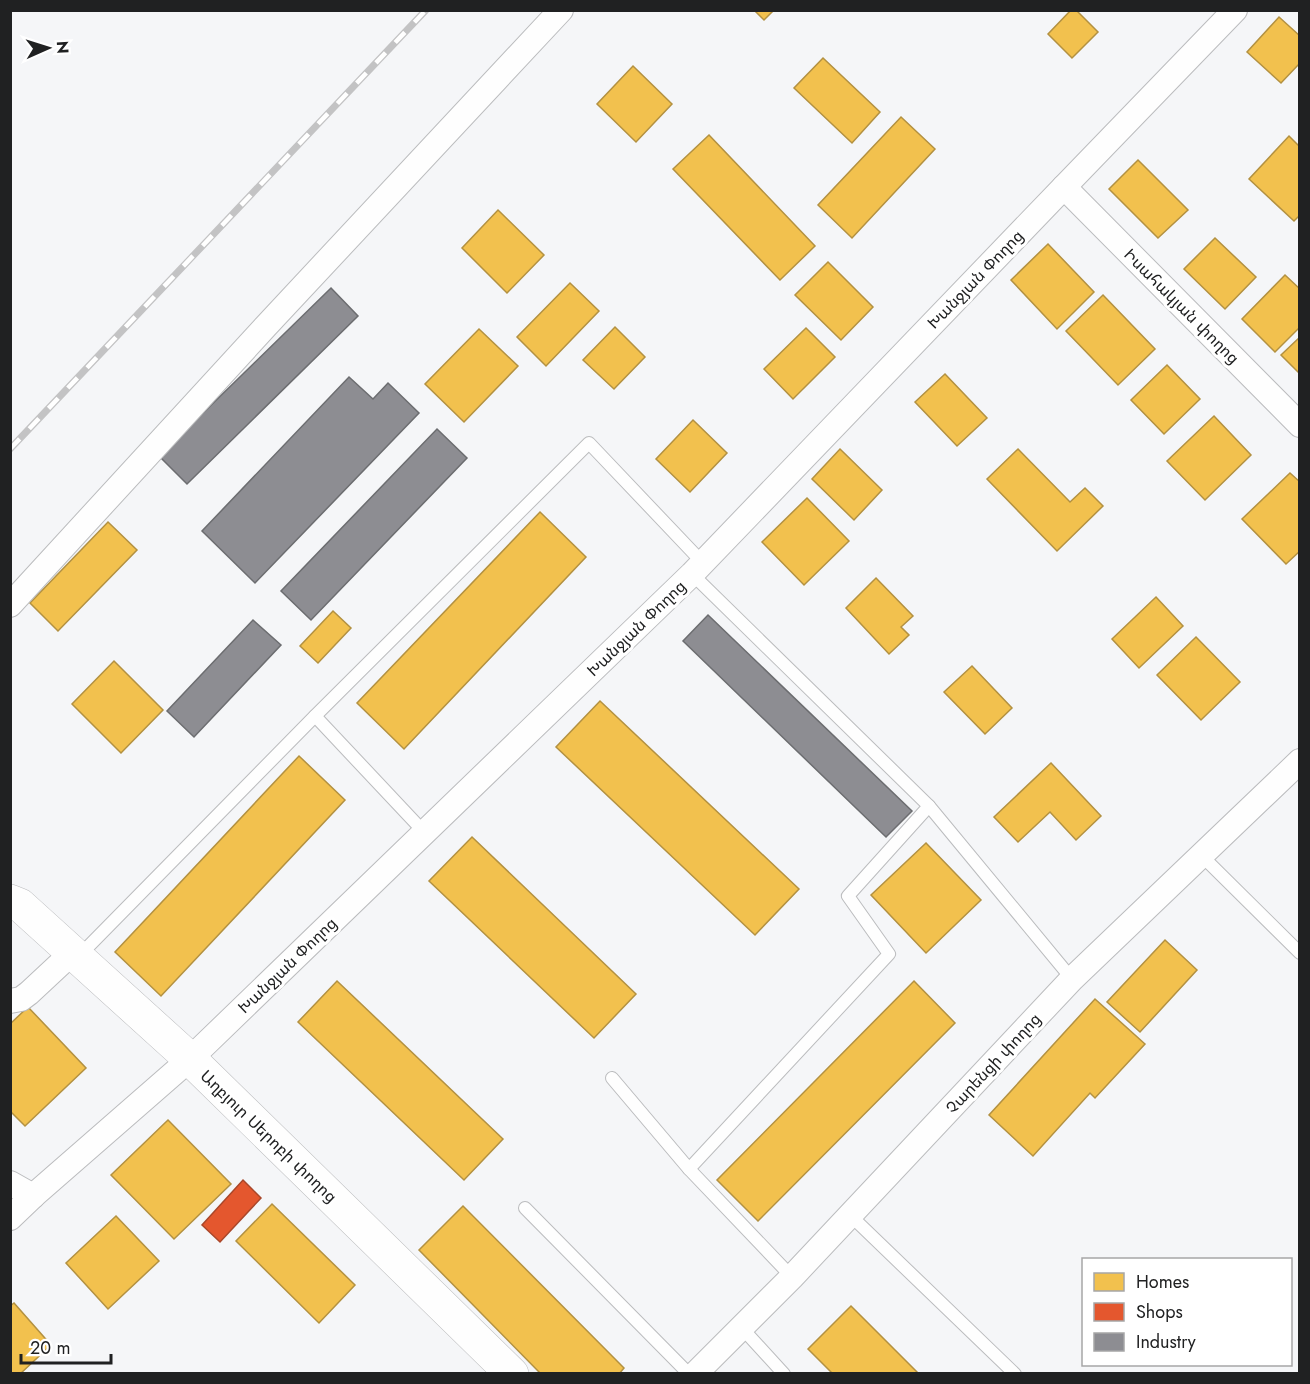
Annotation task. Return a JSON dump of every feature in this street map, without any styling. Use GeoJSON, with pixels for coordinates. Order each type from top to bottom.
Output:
{"type":"FeatureCollection","features":[{"type":"Feature","properties":{"kind":"main road","name":"Աղբյուր Սերոբի փողոց"},"geometry":{"type":"LineString","coordinates":[[14,894],[190,1059],[512,1374]]}},
{"type":"Feature","properties":{"kind":"street"},"geometry":{"type":"LineString","coordinates":[[10,606],[274,317],[561,10]]}},
{"type":"Feature","properties":{"kind":"street","name":"Խանջյան Փողոց"},"geometry":{"type":"LineString","coordinates":[[10,1218],[190,1059],[697,569],[1235,10]]}},
{"type":"Feature","properties":{"kind":"street","name":"Իսահակյան փողոց"},"geometry":{"type":"LineString","coordinates":[[1064,187],[1299,425]]}},
{"type":"Feature","properties":{"kind":"street","name":"Չարենցի փողոց"},"geometry":{"type":"LineString","coordinates":[[694,1374],[792,1277],[1071,979],[1299,761]]}},
{"type":"Feature","properties":{"kind":"street"},"geometry":{"type":"LineString","coordinates":[[10,1001],[21,999],[76,954]]}},
{"type":"Feature","properties":{"kind":"street"},"geometry":{"type":"LineString","coordinates":[[10,1183],[33,1196]]}},
{"type":"Feature","properties":{"kind":"lane"},"geometry":{"type":"LineString","coordinates":[[76,954],[589,443],[697,569],[929,806],[1071,979]]}},
{"type":"Feature","properties":{"kind":"lane"},"geometry":{"type":"LineString","coordinates":[[315,716],[425,832]]}},
{"type":"Feature","properties":{"kind":"lane"},"geometry":{"type":"LineString","coordinates":[[689,1169],[888,954],[848,896],[929,806]]}},
{"type":"Feature","properties":{"kind":"lane"},"geometry":{"type":"LineString","coordinates":[[1201,855],[1299,953]]}},
{"type":"Feature","properties":{"kind":"lane"},"geometry":{"type":"LineString","coordinates":[[612,1078],[689,1169],[792,1277]]}},
{"type":"Feature","properties":{"kind":"lane"},"geometry":{"type":"LineString","coordinates":[[525,1208],[689,1374]]}},
{"type":"Feature","properties":{"kind":"lane"},"geometry":{"type":"LineString","coordinates":[[850,1215],[1015,1374]]}},
{"type":"Feature","properties":{"kind":"lane"},"geometry":{"type":"LineString","coordinates":[[741,1327],[784,1374]]}},
{"type":"Feature","properties":{"kind":"building: Homes"},"geometry":{"type":"Polygon","coordinates":[[[754,10],[774,10],[764,20],[754,10]]]}},
{"type":"Feature","properties":{"kind":"building: Homes"},"geometry":{"type":"Polygon","coordinates":[[[1071,10],[1076,10],[1098,32],[1072,58],[1048,34],[1071,10]]]}},
{"type":"Feature","properties":{"kind":"building: Homes"},"geometry":{"type":"Polygon","coordinates":[[[1279,17],[1300,36],[1300,63],[1281,83],[1247,52],[1279,17]]]}},
{"type":"Feature","properties":{"kind":"building: Homes"},"geometry":{"type":"Polygon","coordinates":[[[823,58],[880,112],[852,143],[794,88],[823,58]]]}},
{"type":"Feature","properties":{"kind":"building: Homes"},"geometry":{"type":"Polygon","coordinates":[[[633,66],[672,104],[636,142],[597,104],[633,66]]]}},
{"type":"Feature","properties":{"kind":"building: Homes"},"geometry":{"type":"Polygon","coordinates":[[[901,117],[935,149],[852,238],[818,205],[901,117]]]}},
{"type":"Feature","properties":{"kind":"building: Homes"},"geometry":{"type":"Polygon","coordinates":[[[709,135],[815,246],[780,280],[673,169],[709,135]]]}},
{"type":"Feature","properties":{"kind":"building: Homes"},"geometry":{"type":"Polygon","coordinates":[[[1289,136],[1300,147],[1300,215],[1294,221],[1249,179],[1289,136]]]}},
{"type":"Feature","properties":{"kind":"building: Homes"},"geometry":{"type":"Polygon","coordinates":[[[1138,160],[1188,210],[1158,238],[1109,189],[1138,160]]]}},
{"type":"Feature","properties":{"kind":"building: Homes"},"geometry":{"type":"Polygon","coordinates":[[[498,210],[544,255],[507,293],[462,248],[498,210]]]}},
{"type":"Feature","properties":{"kind":"building: Homes"},"geometry":{"type":"Polygon","coordinates":[[[1215,238],[1256,277],[1225,309],[1184,269],[1215,238]]]}},
{"type":"Feature","properties":{"kind":"building: Homes"},"geometry":{"type":"Polygon","coordinates":[[[1048,244],[1094,292],[1057,329],[1011,280],[1048,244]]]}},
{"type":"Feature","properties":{"kind":"building: Homes"},"geometry":{"type":"Polygon","coordinates":[[[828,262],[873,307],[841,340],[795,295],[828,262]]]}},
{"type":"Feature","properties":{"kind":"building: Homes"},"geometry":{"type":"Polygon","coordinates":[[[1285,275],[1300,289],[1300,327],[1275,352],[1242,319],[1285,275]]]}},
{"type":"Feature","properties":{"kind":"building: Homes"},"geometry":{"type":"Polygon","coordinates":[[[570,283],[599,311],[546,366],[517,337],[570,283]]]}},
{"type":"Feature","properties":{"kind":"building: Homes"},"geometry":{"type":"Polygon","coordinates":[[[1103,295],[1155,349],[1118,385],[1066,331],[1103,295]]]}},
{"type":"Feature","properties":{"kind":"building: Homes"},"geometry":{"type":"Polygon","coordinates":[[[615,327],[645,357],[614,389],[583,360],[615,327]]]}},
{"type":"Feature","properties":{"kind":"building: Homes"},"geometry":{"type":"Polygon","coordinates":[[[806,328],[835,357],[793,399],[764,369],[806,328]]]}},
{"type":"Feature","properties":{"kind":"building: Homes"},"geometry":{"type":"Polygon","coordinates":[[[479,329],[518,366],[464,422],[425,384],[479,329]]]}},
{"type":"Feature","properties":{"kind":"building: Homes"},"geometry":{"type":"Polygon","coordinates":[[[1300,337],[1300,374],[1281,355],[1300,337]]]}},
{"type":"Feature","properties":{"kind":"building: Homes"},"geometry":{"type":"Polygon","coordinates":[[[1167,365],[1200,399],[1164,434],[1131,400],[1167,365]]]}},
{"type":"Feature","properties":{"kind":"building: Homes"},"geometry":{"type":"Polygon","coordinates":[[[945,374],[987,418],[957,446],[915,402],[945,374]]]}},
{"type":"Feature","properties":{"kind":"building: Homes"},"geometry":{"type":"Polygon","coordinates":[[[1214,416],[1251,455],[1205,500],[1167,461],[1214,416]]]}},
{"type":"Feature","properties":{"kind":"building: Homes"},"geometry":{"type":"Polygon","coordinates":[[[693,420],[727,453],[690,492],[656,459],[693,420]]]}},
{"type":"Feature","properties":{"kind":"building: Homes"},"geometry":{"type":"Polygon","coordinates":[[[840,449],[882,490],[854,520],[812,479],[840,449]]]}},
{"type":"Feature","properties":{"kind":"building: Homes"},"geometry":{"type":"Polygon","coordinates":[[[1018,449],[1070,502],[1085,488],[1103,506],[1057,551],[987,479],[1018,449]]]}},
{"type":"Feature","properties":{"kind":"building: Homes"},"geometry":{"type":"Polygon","coordinates":[[[1290,473],[1300,482],[1300,551],[1286,564],[1242,519],[1290,473]]]}},
{"type":"Feature","properties":{"kind":"building: Homes"},"geometry":{"type":"Polygon","coordinates":[[[807,498],[849,541],[804,585],[762,542],[807,498]]]}},
{"type":"Feature","properties":{"kind":"building: Homes"},"geometry":{"type":"Polygon","coordinates":[[[540,512],[586,557],[404,749],[357,703],[540,512]]]}},
{"type":"Feature","properties":{"kind":"building: Homes"},"geometry":{"type":"Polygon","coordinates":[[[108,522],[137,550],[58,631],[30,603],[108,522]]]}},
{"type":"Feature","properties":{"kind":"building: Homes"},"geometry":{"type":"Polygon","coordinates":[[[876,578],[913,616],[901,627],[909,635],[889,654],[846,608],[876,578]]]}},
{"type":"Feature","properties":{"kind":"building: Homes"},"geometry":{"type":"Polygon","coordinates":[[[1156,597],[1183,626],[1139,668],[1112,639],[1156,597]]]}},
{"type":"Feature","properties":{"kind":"building: Homes"},"geometry":{"type":"Polygon","coordinates":[[[333,611],[351,628],[318,663],[300,646],[333,611]]]}},
{"type":"Feature","properties":{"kind":"building: Homes"},"geometry":{"type":"Polygon","coordinates":[[[1196,637],[1240,682],[1201,720],[1157,675],[1196,637]]]}},
{"type":"Feature","properties":{"kind":"building: Homes"},"geometry":{"type":"Polygon","coordinates":[[[114,661],[163,710],[121,753],[72,704],[114,661]]]}},
{"type":"Feature","properties":{"kind":"building: Homes"},"geometry":{"type":"Polygon","coordinates":[[[972,666],[1012,708],[985,734],[944,692],[972,666]]]}},
{"type":"Feature","properties":{"kind":"building: Homes"},"geometry":{"type":"Polygon","coordinates":[[[600,701],[799,889],[755,935],[556,747],[600,701]]]}},
{"type":"Feature","properties":{"kind":"building: Homes"},"geometry":{"type":"Polygon","coordinates":[[[299,756],[345,800],[161,996],[115,952],[299,756]]]}},
{"type":"Feature","properties":{"kind":"building: Homes"},"geometry":{"type":"Polygon","coordinates":[[[1051,763],[1101,816],[1076,840],[1050,812],[1018,842],[994,817],[1051,763]]]}},
{"type":"Feature","properties":{"kind":"building: Homes"},"geometry":{"type":"Polygon","coordinates":[[[472,837],[636,994],[594,1038],[429,881],[472,837]]]}},
{"type":"Feature","properties":{"kind":"building: Homes"},"geometry":{"type":"Polygon","coordinates":[[[926,843],[981,900],[926,953],[871,895],[926,843]]]}},
{"type":"Feature","properties":{"kind":"building: Homes"},"geometry":{"type":"Polygon","coordinates":[[[1165,940],[1197,970],[1140,1032],[1107,1002],[1165,940]]]}},
{"type":"Feature","properties":{"kind":"building: Homes"},"geometry":{"type":"Polygon","coordinates":[[[337,981],[503,1139],[464,1180],[298,1022],[337,981]]]}},
{"type":"Feature","properties":{"kind":"building: Homes"},"geometry":{"type":"Polygon","coordinates":[[[914,981],[955,1023],[758,1221],[717,1180],[914,981]]]}},
{"type":"Feature","properties":{"kind":"building: Homes"},"geometry":{"type":"Polygon","coordinates":[[[1095,999],[1145,1044],[1095,1098],[1090,1093],[1033,1156],[989,1115],[1095,999]]]}},
{"type":"Feature","properties":{"kind":"building: Homes"},"geometry":{"type":"Polygon","coordinates":[[[28,1007],[86,1068],[25,1126],[10,1111],[10,1024],[28,1007]]]}},
{"type":"Feature","properties":{"kind":"building: Homes"},"geometry":{"type":"Polygon","coordinates":[[[168,1120],[231,1184],[174,1239],[111,1175],[168,1120]]]}},
{"type":"Feature","properties":{"kind":"building: Homes"},"geometry":{"type":"Polygon","coordinates":[[[272,1204],[355,1285],[319,1323],[236,1241],[272,1204]]]}},
{"type":"Feature","properties":{"kind":"building: Homes"},"geometry":{"type":"Polygon","coordinates":[[[463,1206],[624,1368],[619,1374],[541,1374],[419,1250],[463,1206]]]}},
{"type":"Feature","properties":{"kind":"building: Homes"},"geometry":{"type":"Polygon","coordinates":[[[116,1216],[159,1261],[108,1309],[66,1263],[116,1216]]]}},
{"type":"Feature","properties":{"kind":"building: Homes"},"geometry":{"type":"Polygon","coordinates":[[[14,1303],[51,1345],[20,1374],[10,1374],[10,1306],[14,1303]]]}},
{"type":"Feature","properties":{"kind":"building: Homes"},"geometry":{"type":"Polygon","coordinates":[[[851,1306],[919,1374],[833,1374],[808,1349],[851,1306]]]}},
{"type":"Feature","properties":{"kind":"building: Shops"},"geometry":{"type":"Polygon","coordinates":[[[243,1180],[261,1198],[220,1242],[202,1225],[243,1180]]]}},
{"type":"Feature","properties":{"kind":"building: Industry"},"geometry":{"type":"Polygon","coordinates":[[[331,288],[358,316],[187,484],[159,456],[331,288]]]}},
{"type":"Feature","properties":{"kind":"building: Industry"},"geometry":{"type":"Polygon","coordinates":[[[349,377],[373,399],[388,383],[419,413],[255,583],[202,531],[349,377]]]}},
{"type":"Feature","properties":{"kind":"building: Industry"},"geometry":{"type":"Polygon","coordinates":[[[437,429],[467,458],[311,620],[281,591],[437,429]]]}},
{"type":"Feature","properties":{"kind":"building: Industry"},"geometry":{"type":"Polygon","coordinates":[[[708,615],[912,811],[886,837],[683,641],[708,615]]]}},
{"type":"Feature","properties":{"kind":"building: Industry"},"geometry":{"type":"Polygon","coordinates":[[[253,620],[281,645],[194,737],[167,711],[253,620]]]}},
{"type":"Feature","properties":{"kind":"railway"},"geometry":{"type":"LineString","coordinates":[[10,449],[426,10]]}}]}
